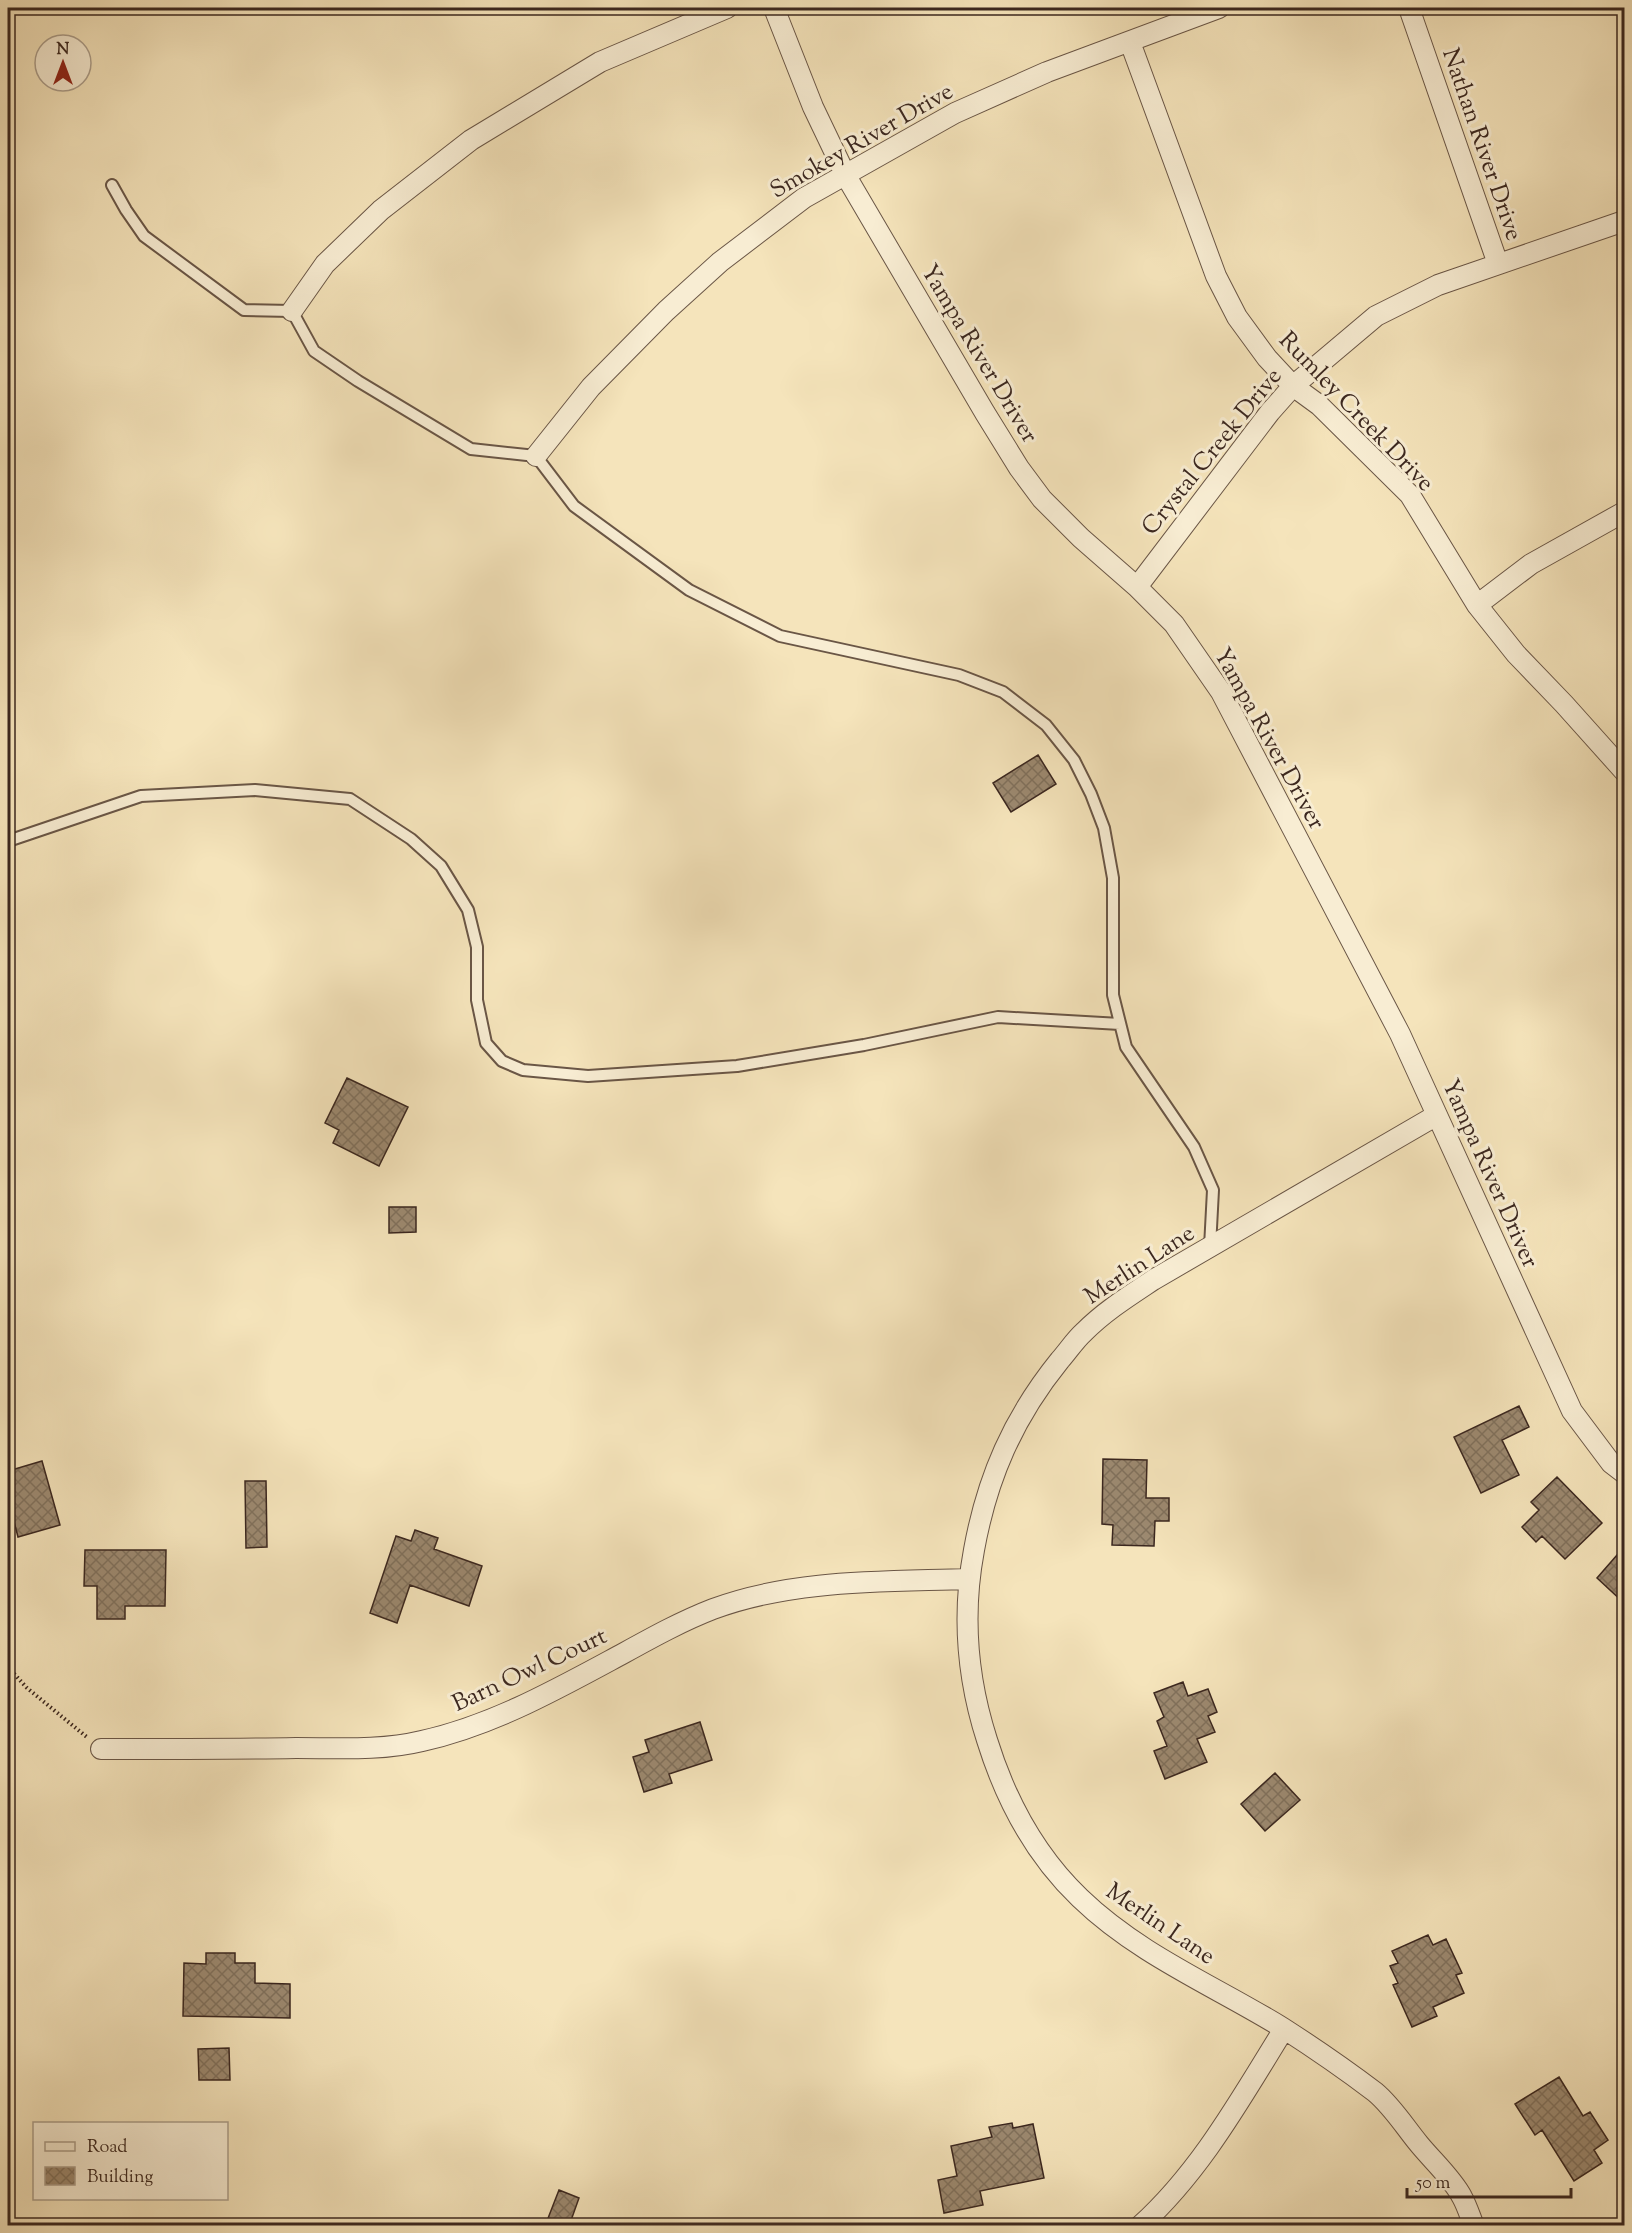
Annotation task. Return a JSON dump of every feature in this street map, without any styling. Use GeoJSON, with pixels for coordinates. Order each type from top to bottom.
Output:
{"type":"FeatureCollection","features":[{"type":"Feature","properties":{"kind":"street"},"geometry":{"type":"LineString","coordinates":[[292,311],[325,264],[381,210],[471,140],[600,62],[728,8]]}},
{"type":"Feature","properties":{"kind":"street","name":"Yampa River Driver"},"geometry":{"type":"LineString","coordinates":[[774,8],[813,107],[846,176],[1019,468],[1042,499],[1174,624],[1221,692],[1400,1034],[1572,1411],[1611,1463],[1624,1473]]}},
{"type":"Feature","properties":{"kind":"street","name":"Smokey River Drive"},"geometry":{"type":"LineString","coordinates":[[536,456],[591,387],[666,311],[720,262],[804,198],[955,113],[1047,72],[1219,8]]}},
{"type":"Feature","properties":{"kind":"street","name":"Nathan River Drive"},"geometry":{"type":"LineString","coordinates":[[1409,8],[1498,264]]}},
{"type":"Feature","properties":{"kind":"street","name":"Rumley Creek Drive"},"geometry":{"type":"LineString","coordinates":[[1130,42],[1216,276],[1237,317],[1267,358],[1293,386],[1319,405],[1410,495],[1477,605],[1516,654],[1624,771]]}},
{"type":"Feature","properties":{"kind":"street","name":"Crystal Creek Drive"},"geometry":{"type":"LineString","coordinates":[[1137,587],[1270,412],[1293,386],[1376,316],[1438,285],[1624,221]]}},
{"type":"Feature","properties":{"kind":"street"},"geometry":{"type":"LineString","coordinates":[[1477,605],[1531,564],[1624,512]]}},
{"type":"Feature","properties":{"kind":"street","name":"Merlin Lane"},"geometry":{"type":"LineString","coordinates":[[1437,1115],[1153,1280],[1114,1305],[1082,1333],[1028,1403],[999,1459],[988,1487],[968,1579],[967,1627],[970,1668],[980,1717],[1006,1793],[1035,1844],[1074,1893],[1121,1933],[1150,1953],[1284,2029],[1378,2094],[1461,2194],[1474,2226]]}},
{"type":"Feature","properties":{"kind":"street","name":"Barn Owl Court"},"geometry":{"type":"LineString","coordinates":[[101,1749],[359,1748],[420,1742],[459,1731],[509,1712],[548,1694],[676,1625],[741,1600],[777,1592],[845,1583],[968,1579]]}},
{"type":"Feature","properties":{"kind":"street"},"geometry":{"type":"LineString","coordinates":[[1140,2226],[1162,2206],[1197,2164],[1284,2029]]}},
{"type":"Feature","properties":{"kind":"lane"},"geometry":{"type":"LineString","coordinates":[[112,185],[144,236],[244,310],[292,311],[314,351],[358,381],[471,449],[536,456],[574,506],[689,590],[780,636],[959,675],[1004,692],[1046,725],[1074,760],[1091,794],[1104,828],[1113,878],[1113,995],[1125,1047],[1194,1147],[1214,1190],[1210,1248]]}},
{"type":"Feature","properties":{"kind":"lane"},"geometry":{"type":"LineString","coordinates":[[8,841],[141,796],[255,790],[350,799],[411,839],[441,866],[468,910],[477,947],[477,1000],[486,1043],[502,1061],[523,1070],[588,1076],[737,1066],[864,1045],[998,1017],[1120,1024]]}},
{"type":"Feature","properties":{"kind":"path"},"geometry":{"type":"LineString","coordinates":[[8,1667],[27,1688],[101,1749]]}},
{"type":"Feature","properties":{"kind":"building"},"geometry":{"type":"Polygon","coordinates":[[[1038,755],[1056,784],[1011,812],[993,783],[1038,755]]]}},
{"type":"Feature","properties":{"kind":"building"},"geometry":{"type":"Polygon","coordinates":[[[347,1078],[408,1107],[379,1166],[333,1143],[339,1130],[325,1123],[347,1078]]]}},
{"type":"Feature","properties":{"kind":"building"},"geometry":{"type":"Polygon","coordinates":[[[389,1207],[416,1207],[416,1232],[389,1233],[389,1207]]]}},
{"type":"Feature","properties":{"kind":"building"},"geometry":{"type":"Polygon","coordinates":[[[1519,1406],[1529,1427],[1502,1440],[1519,1475],[1481,1493],[1454,1437],[1519,1406]]]}},
{"type":"Feature","properties":{"kind":"building"},"geometry":{"type":"Polygon","coordinates":[[[1103,1459],[1147,1460],[1146,1498],[1169,1498],[1169,1521],[1155,1521],[1154,1546],[1112,1545],[1113,1525],[1102,1524],[1103,1459]]]}},
{"type":"Feature","properties":{"kind":"building"},"geometry":{"type":"Polygon","coordinates":[[[42,1461],[60,1525],[18,1537],[8,1498],[8,1471],[42,1461]]]}},
{"type":"Feature","properties":{"kind":"building"},"geometry":{"type":"Polygon","coordinates":[[[1557,1477],[1602,1523],[1565,1559],[1542,1536],[1536,1542],[1522,1527],[1539,1510],[1531,1502],[1557,1477]]]}},
{"type":"Feature","properties":{"kind":"building"},"geometry":{"type":"Polygon","coordinates":[[[245,1481],[266,1481],[267,1547],[246,1548],[245,1481]]]}},
{"type":"Feature","properties":{"kind":"building"},"geometry":{"type":"Polygon","coordinates":[[[415,1530],[438,1538],[434,1549],[482,1566],[469,1606],[410,1585],[397,1623],[370,1613],[396,1536],[411,1541],[415,1530]]]}},
{"type":"Feature","properties":{"kind":"building"},"geometry":{"type":"Polygon","coordinates":[[[1624,1547],[1624,1603],[1597,1578],[1624,1547]]]}},
{"type":"Feature","properties":{"kind":"building"},"geometry":{"type":"Polygon","coordinates":[[[85,1550],[166,1550],[165,1606],[125,1606],[125,1619],[97,1619],[97,1586],[84,1586],[85,1550]]]}},
{"type":"Feature","properties":{"kind":"building"},"geometry":{"type":"Polygon","coordinates":[[[1183,1682],[1188,1696],[1208,1689],[1217,1712],[1208,1716],[1215,1732],[1197,1739],[1207,1762],[1165,1779],[1154,1751],[1167,1746],[1157,1721],[1164,1717],[1154,1693],[1183,1682]]]}},
{"type":"Feature","properties":{"kind":"building"},"geometry":{"type":"Polygon","coordinates":[[[700,1722],[712,1760],[669,1774],[672,1783],[644,1792],[633,1757],[649,1752],[645,1740],[700,1722]]]}},
{"type":"Feature","properties":{"kind":"building"},"geometry":{"type":"Polygon","coordinates":[[[1275,1773],[1300,1800],[1265,1831],[1241,1804],[1275,1773]]]}},
{"type":"Feature","properties":{"kind":"building"},"geometry":{"type":"Polygon","coordinates":[[[1428,1935],[1433,1945],[1446,1939],[1462,1973],[1456,1975],[1464,1993],[1433,2007],[1437,2016],[1412,2027],[1393,1985],[1398,1983],[1390,1966],[1398,1963],[1392,1951],[1428,1935]]]}},
{"type":"Feature","properties":{"kind":"building"},"geometry":{"type":"Polygon","coordinates":[[[206,1953],[235,1953],[235,1963],[255,1963],[255,1983],[290,1984],[290,2018],[183,2016],[184,1963],[206,1964],[206,1953]]]}},
{"type":"Feature","properties":{"kind":"building"},"geometry":{"type":"Polygon","coordinates":[[[229,2048],[230,2080],[199,2080],[198,2049],[229,2048]]]}},
{"type":"Feature","properties":{"kind":"building"},"geometry":{"type":"Polygon","coordinates":[[[1559,2077],[1583,2116],[1590,2112],[1608,2140],[1594,2150],[1602,2163],[1574,2181],[1542,2130],[1535,2135],[1515,2104],[1559,2077]]]}},
{"type":"Feature","properties":{"kind":"building"},"geometry":{"type":"Polygon","coordinates":[[[1012,2123],[1013,2128],[1033,2124],[1044,2178],[980,2191],[983,2205],[944,2213],[938,2180],[957,2176],[951,2146],[992,2137],[989,2127],[1012,2123]]]}},
{"type":"Feature","properties":{"kind":"building"},"geometry":{"type":"Polygon","coordinates":[[[559,2190],[579,2198],[569,2226],[545,2226],[559,2190]]]}}]}
